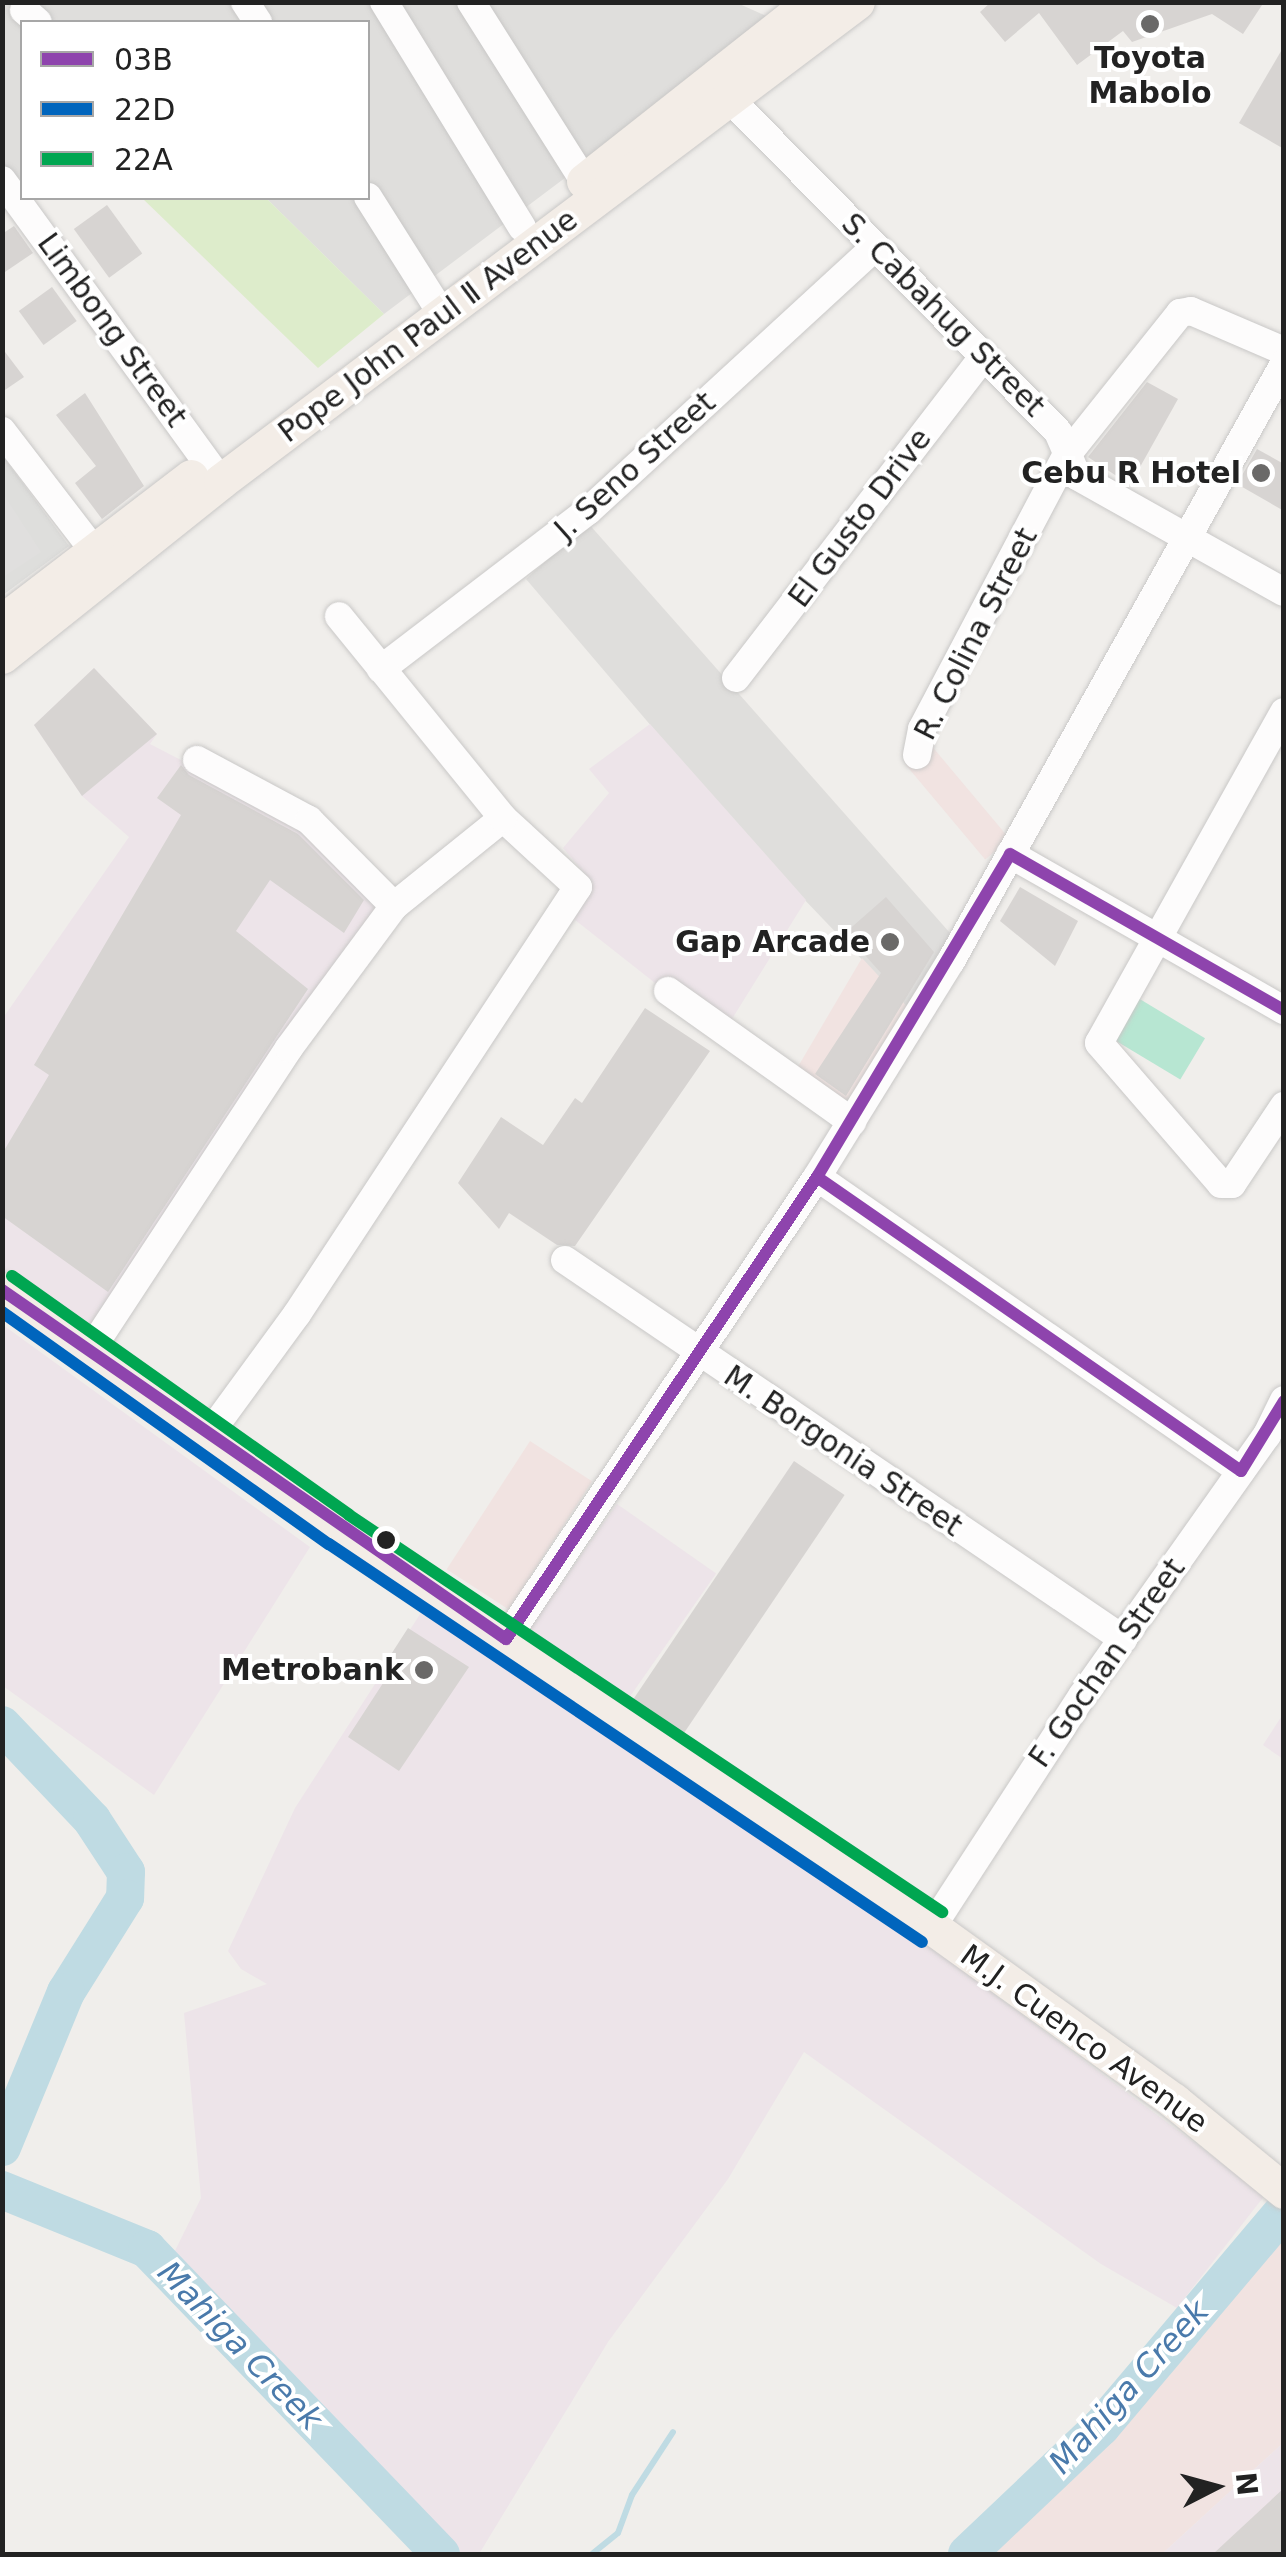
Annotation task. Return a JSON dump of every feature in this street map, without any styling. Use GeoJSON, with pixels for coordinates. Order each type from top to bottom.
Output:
{"type":"FeatureCollection","features":[{"type":"Feature","properties":{"kind":"main road","name":"Pope John Paul Ⅱ Avenue"},"geometry":{"type":"LineString","coordinates":[[2,656],[102,560],[722,91],[811,2]]}},
{"type":"Feature","properties":{"kind":"main road","name":"Pope John Paul Ⅱ Avenue"},"geometry":{"type":"LineString","coordinates":[[436,306],[522,227],[584,181],[857,2]]}},
{"type":"Feature","properties":{"kind":"main road","name":"Pope John Paul Ⅱ Avenue"},"geometry":{"type":"LineString","coordinates":[[2,622],[102,560]]}},
{"type":"Feature","properties":{"kind":"main road","name":"M.J. Cuenco Avenue"},"geometry":{"type":"LineString","coordinates":[[2,1290],[208,1437],[932,1928],[1280,2181]]}},
{"type":"Feature","properties":{"kind":"street"},"geometry":{"type":"LineString","coordinates":[[384,2],[522,227]]}},
{"type":"Feature","properties":{"kind":"street"},"geometry":{"type":"LineString","coordinates":[[471,2],[584,181]]}},
{"type":"Feature","properties":{"kind":"street","name":"S. Cabahug Street"},"geometry":{"type":"LineString","coordinates":[[722,91],[1058,432],[1077,476],[1284,592]]}},
{"type":"Feature","properties":{"kind":"street","name":"Limbong Street"},"geometry":{"type":"LineString","coordinates":[[10,193],[215,472]]}},
{"type":"Feature","properties":{"kind":"street"},"geometry":{"type":"LineString","coordinates":[[370,200],[436,306]]}},
{"type":"Feature","properties":{"kind":"street","name":"J. Seno Street"},"geometry":{"type":"LineString","coordinates":[[381,669],[588,511],[875,247]]}},
{"type":"Feature","properties":{"kind":"street","name":"R. Colina Street"},"geometry":{"type":"LineString","coordinates":[[917,754],[922,729],[1066,456],[1184,310],[1284,351]]}},
{"type":"Feature","properties":{"kind":"street","name":"El Gusto Drive"},"geometry":{"type":"LineString","coordinates":[[736,678],[982,358]]}},
{"type":"Feature","properties":{"kind":"street"},"geometry":{"type":"LineString","coordinates":[[506,1638],[852,1122],[1010,854],[1284,364]]}},
{"type":"Feature","properties":{"kind":"street"},"geometry":{"type":"LineString","coordinates":[[2,432],[102,560]]}},
{"type":"Feature","properties":{"kind":"street"},"geometry":{"type":"LineString","coordinates":[[208,1437],[297,1314],[578,886],[503,818],[339,616]]}},
{"type":"Feature","properties":{"kind":"street"},"geometry":{"type":"LineString","coordinates":[[1284,712],[1099,1043],[1221,1184],[1232,1184],[1284,1106]]}},
{"type":"Feature","properties":{"kind":"street"},"geometry":{"type":"LineString","coordinates":[[198,760],[309,820],[394,906]]}},
{"type":"Feature","properties":{"kind":"street"},"geometry":{"type":"LineString","coordinates":[[88,1354],[290,1048],[394,906],[503,818]]}},
{"type":"Feature","properties":{"kind":"street"},"geometry":{"type":"LineString","coordinates":[[1010,854],[1284,1010]]}},
{"type":"Feature","properties":{"kind":"street"},"geometry":{"type":"LineString","coordinates":[[668,991],[852,1122]]}},
{"type":"Feature","properties":{"kind":"street"},"geometry":{"type":"LineString","coordinates":[[817,1177],[1241,1471]]}},
{"type":"Feature","properties":{"kind":"street","name":"M. Borgonia Street"},"geometry":{"type":"LineString","coordinates":[[565,1260],[1122,1639]]}},
{"type":"Feature","properties":{"kind":"street","name":"F. Gochan Street"},"geometry":{"type":"LineString","coordinates":[[932,1928],[1122,1639],[1241,1471],[1284,1400]]}},
{"type":"Feature","properties":{"kind":"shaded area"},"geometry":{"type":"Polygon","coordinates":[[[735,2],[775,20],[384,314],[268,200],[370,200],[370,20],[20,20],[20,193],[3,168],[2,3],[735,2]]]}},
{"type":"Feature","properties":{"kind":"shaded area"},"geometry":{"type":"Polygon","coordinates":[[[2,455],[69,546],[3,595],[2,595],[2,455]]]}},
{"type":"Feature","properties":{"kind":"shaded area"},"geometry":{"type":"Polygon","coordinates":[[[2,492],[41,552],[3,577],[2,577],[2,492]]]}},
{"type":"Feature","properties":{"kind":"shaded area"},"geometry":{"type":"Polygon","coordinates":[[[588,523],[950,933],[913,1013],[756,849],[526,579],[588,523]]]}},
{"type":"Feature","properties":{"kind":"shaded area"},"geometry":{"type":"Polygon","coordinates":[[[94,668],[157,734],[150,744],[304,824],[382,906],[88,1335],[3,1269],[3,1018],[129,837],[82,796],[34,725],[94,668]]]}},
{"type":"Feature","properties":{"kind":"shaded area"},"geometry":{"type":"Polygon","coordinates":[[[650,724],[806,900],[727,1027],[664,990],[570,916],[593,883],[563,848],[609,793],[589,769],[650,724]]]}},
{"type":"Feature","properties":{"kind":"shaded area"},"geometry":{"type":"Polygon","coordinates":[[[930,744],[1010,839],[985,860],[905,765],[930,744]]]}},
{"type":"Feature","properties":{"kind":"shaded area"},"geometry":{"type":"Polygon","coordinates":[[[862,958],[913,1013],[847,1111],[796,1070],[862,958]]]}},
{"type":"Feature","properties":{"kind":"shaded area"},"geometry":{"type":"Polygon","coordinates":[[[3,1325],[310,1547],[154,1795],[3,1686],[3,1325]]]}},
{"type":"Feature","properties":{"kind":"shaded area"},"geometry":{"type":"Polygon","coordinates":[[[530,1441],[592,1481],[509,1610],[447,1569],[530,1441]]]}},
{"type":"Feature","properties":{"kind":"shaded area"},"geometry":{"type":"Polygon","coordinates":[[[617,1504],[716,1573],[628,1699],[529,1629],[617,1504]]]}},
{"type":"Feature","properties":{"kind":"shaded area"},"geometry":{"type":"Polygon","coordinates":[[[424,1608],[893,1919],[1265,2195],[1177,2308],[1101,2264],[804,2052],[728,2179],[608,2342],[479,2554],[458,2554],[169,2263],[201,2198],[184,2013],[267,1984],[241,1969],[228,1951],[295,1808],[424,1608]]]}},
{"type":"Feature","properties":{"kind":"shaded area"},"geometry":{"type":"Polygon","coordinates":[[[1283,1714],[1283,1759],[1263,1745],[1283,1714]]]}},
{"type":"Feature","properties":{"kind":"shaded area"},"geometry":{"type":"Polygon","coordinates":[[[1283,2232],[1283,2443],[1162,2554],[987,2554],[1126,2421],[1283,2232]]]}},
{"type":"Feature","properties":{"kind":"shaded area"},"geometry":{"type":"Polygon","coordinates":[[[1283,2443],[1283,2554],[1162,2554],[1283,2443]]]}},
{"type":"Feature","properties":{"kind":"green space"},"geometry":{"type":"Polygon","coordinates":[[[144,200],[268,200],[384,314],[318,368],[144,200]]]}},
{"type":"Feature","properties":{"kind":"green space"},"geometry":{"type":"Polygon","coordinates":[[[1133,995],[1205,1038],[1180,1079],[1108,1036],[1133,995]]]}},
{"type":"Feature","properties":{"kind":"building"},"geometry":{"type":"Polygon","coordinates":[[[991,2],[1264,2],[1243,34],[1212,14],[1132,42],[1123,31],[1077,65],[1039,13],[1005,42],[980,12],[991,2]]]}},
{"type":"Feature","properties":{"kind":"building"},"geometry":{"type":"Polygon","coordinates":[[[1284,46],[1284,149],[1239,123],[1284,46]]]}},
{"type":"Feature","properties":{"kind":"building"},"geometry":{"type":"Polygon","coordinates":[[[107,205],[142,254],[109,278],[74,229],[107,205]]]}},
{"type":"Feature","properties":{"kind":"building"},"geometry":{"type":"Polygon","coordinates":[[[14,226],[33,253],[2,274],[2,234],[14,226]]]}},
{"type":"Feature","properties":{"kind":"building"},"geometry":{"type":"Polygon","coordinates":[[[52,287],[77,321],[44,345],[19,311],[52,287]]]}},
{"type":"Feature","properties":{"kind":"building"},"geometry":{"type":"Polygon","coordinates":[[[2,348],[24,377],[2,392],[2,348]]]}},
{"type":"Feature","properties":{"kind":"building"},"geometry":{"type":"Polygon","coordinates":[[[1147,382],[1178,399],[1130,485],[1088,457],[1147,382]]]}},
{"type":"Feature","properties":{"kind":"building"},"geometry":{"type":"Polygon","coordinates":[[[85,393],[144,486],[102,519],[75,483],[96,466],[56,415],[85,393]]]}},
{"type":"Feature","properties":{"kind":"building","name":"Cebu R Hotel"},"geometry":{"type":"Polygon","coordinates":[[[1257,449],[1284,464],[1284,511],[1237,484],[1257,449]]]}},
{"type":"Feature","properties":{"kind":"building"},"geometry":{"type":"Polygon","coordinates":[[[94,668],[157,734],[82,796],[34,725],[94,668]]]}},
{"type":"Feature","properties":{"kind":"building"},"geometry":{"type":"Polygon","coordinates":[[[181,765],[189,775],[298,834],[364,900],[344,933],[270,880],[236,931],[308,989],[108,1292],[2,1216],[2,1154],[49,1075],[34,1065],[181,815],[157,798],[181,765]]]}},
{"type":"Feature","properties":{"kind":"building"},"geometry":{"type":"Polygon","coordinates":[[[1020,887],[1078,921],[1055,966],[1000,921],[1020,887]]]}},
{"type":"Feature","properties":{"kind":"building"},"geometry":{"type":"Polygon","coordinates":[[[886,897],[934,952],[846,1096],[815,1074],[881,973],[845,933],[886,897]]]}},
{"type":"Feature","properties":{"kind":"building"},"geometry":{"type":"Polygon","coordinates":[[[645,1008],[710,1051],[575,1246],[557,1245],[509,1213],[499,1229],[458,1183],[501,1117],[543,1145],[575,1098],[582,1103],[645,1008]]]}},
{"type":"Feature","properties":{"kind":"building"},"geometry":{"type":"Polygon","coordinates":[[[794,1461],[845,1495],[684,1734],[633,1700],[794,1461]]]}},
{"type":"Feature","properties":{"kind":"building"},"geometry":{"type":"Polygon","coordinates":[[[408,1628],[469,1667],[399,1771],[348,1737],[387,1677],[379,1673],[408,1628]]]}},
{"type":"Feature","properties":{"kind":"building"},"geometry":{"type":"Polygon","coordinates":[[[1284,2488],[1284,2554],[1213,2554],[1284,2488]]]}},
{"type":"Feature","properties":{"kind":"waterway"},"geometry":{"type":"LineString","coordinates":[[2,1725],[92,1820],[126,1872],[125,1898],[66,1992],[2,2147]]}},
{"type":"Feature","properties":{"kind":"waterway","name":"Mahiga Creek"},"geometry":{"type":"LineString","coordinates":[[2,2190],[147,2249],[441,2554]]}},
{"type":"Feature","properties":{"kind":"waterway","name":"Mahiga Creek"},"geometry":{"type":"LineString","coordinates":[[967,2554],[1101,2427],[1283,2212]]}},
{"type":"Feature","properties":{"kind":"waterway"},"geometry":{"type":"LineString","coordinates":[[592,2554],[618,2533],[632,2495],[673,2432]]}},
{"type":"Feature","properties":{"kind":"transit line","name":"03B"},"geometry":{"type":"LineString","coordinates":[[2,1290],[506,1639],[817,1177],[1010,854],[1284,1010]]}},
{"type":"Feature","properties":{"kind":"transit line","name":"03B"},"geometry":{"type":"LineString","coordinates":[[817,1177],[1241,1471],[1284,1401]]}},
{"type":"Feature","properties":{"kind":"transit line","name":"22A"},"geometry":{"type":"LineString","coordinates":[[12,1276],[349,1515],[942,1912]]}},
{"type":"Feature","properties":{"kind":"transit line","name":"22D"},"geometry":{"type":"LineString","coordinates":[[2,1312],[329,1544],[922,1942]]}},
{"type":"Feature","properties":{"kind":"place","name":"Toyota Mabolo"},"geometry":{"type":"Point","coordinates":[1150,24]}},
{"type":"Feature","properties":{"kind":"place","name":"Cebu R Hotel"},"geometry":{"type":"Point","coordinates":[1261,473]}},
{"type":"Feature","properties":{"kind":"place","name":"Gap Arcade"},"geometry":{"type":"Point","coordinates":[890,942]}},
{"type":"Feature","properties":{"kind":"place","name":"Metrobank"},"geometry":{"type":"Point","coordinates":[424,1670]}}]}
